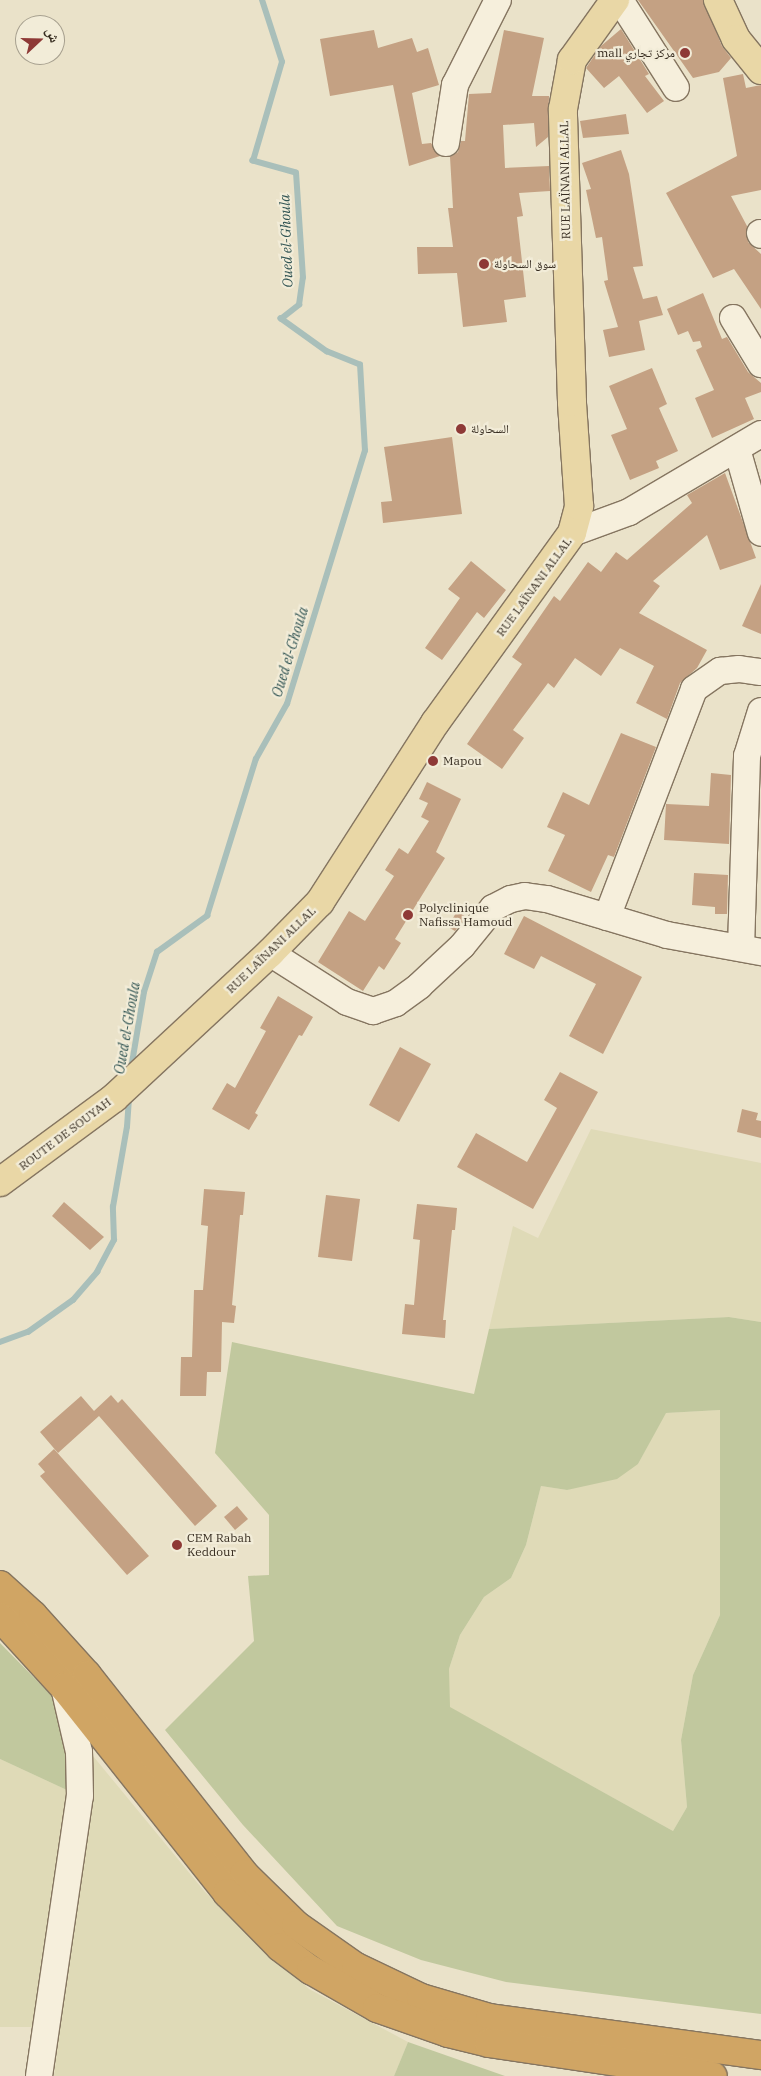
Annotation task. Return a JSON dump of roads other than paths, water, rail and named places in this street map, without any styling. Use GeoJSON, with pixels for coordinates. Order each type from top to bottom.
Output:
{"type":"FeatureCollection","features":[{"type":"Feature","properties":{"kind":"highway"},"geometry":{"type":"LineString","coordinates":[[0,1585],[33,1615],[87,1675],[244,1874],[296,1925],[356,1967],[421,1998],[490,2018],[761,2055]]}},
{"type":"Feature","properties":{"kind":"highway"},"geometry":{"type":"LineString","coordinates":[[0,1616],[64,1687],[252,1922],[280,1947],[343,1990],[412,2022],[489,2043],[713,2076]]}},
{"type":"Feature","properties":{"kind":"main road","name":"RUE LAÏNANI ALLAL"},"geometry":{"type":"LineString","coordinates":[[151,1063],[270,953],[336,881],[435,723],[572,533],[579,506],[572,402],[563,109],[572,60],[615,0]]}},
{"type":"Feature","properties":{"kind":"main road"},"geometry":{"type":"LineString","coordinates":[[718,0],[736,39],[761,70]]}},
{"type":"Feature","properties":{"kind":"main road","name":"ROUTE DE SOUYAH"},"geometry":{"type":"LineString","coordinates":[[0,1182],[114,1098],[151,1063]]}},
{"type":"Feature","properties":{"kind":"street"},"geometry":{"type":"LineString","coordinates":[[446,143],[455,85],[498,0]]}},
{"type":"Feature","properties":{"kind":"street"},"geometry":{"type":"LineString","coordinates":[[620,0],[676,88]]}},
{"type":"Feature","properties":{"kind":"street"},"geometry":{"type":"LineString","coordinates":[[733,318],[761,364]]}},
{"type":"Feature","properties":{"kind":"street"},"geometry":{"type":"LineString","coordinates":[[572,533],[630,512],[761,434]]}},
{"type":"Feature","properties":{"kind":"street"},"geometry":{"type":"LineString","coordinates":[[737,449],[761,533]]}},
{"type":"Feature","properties":{"kind":"street"},"geometry":{"type":"LineString","coordinates":[[606,917],[694,688],[706,678],[720,672],[739,669],[761,672]]}},
{"type":"Feature","properties":{"kind":"street"},"geometry":{"type":"LineString","coordinates":[[270,953],[347,1002],[373,1011],[396,1003],[419,986],[462,946],[493,908],[511,898],[525,896],[547,899],[667,935],[751,950],[747,756],[761,711]]}},
{"type":"Feature","properties":{"kind":"street"},"geometry":{"type":"LineString","coordinates":[[39,2076],[80,1796],[78,1752],[64,1687]]}},
{"type":"Feature","properties":{"kind":"waterway","name":"Oued el-Ghoula"},"geometry":{"type":"LineString","coordinates":[[131,1069],[144,992],[157,952],[207,916],[256,759],[287,704],[365,451],[360,365],[327,352],[281,319],[299,305],[303,278],[296,173],[253,161],[282,62],[262,0]]}},
{"type":"Feature","properties":{"kind":"waterway","name":"Oued el-Ghoula"},"geometry":{"type":"LineString","coordinates":[[0,1342],[28,1332],[73,1300],[97,1272],[114,1240],[113,1207],[127,1127],[129,1096]]}},
{"type":"Feature","properties":{"kind":"place","name":"mall مركز تجاري"},"geometry":{"type":"Point","coordinates":[685,53]}},
{"type":"Feature","properties":{"kind":"place","name":"سوق السحاولة"},"geometry":{"type":"Point","coordinates":[484,264]}},
{"type":"Feature","properties":{"kind":"place","name":"السحاولة"},"geometry":{"type":"Point","coordinates":[461,429]}},
{"type":"Feature","properties":{"kind":"place","name":"Mapou"},"geometry":{"type":"Point","coordinates":[433,761]}},
{"type":"Feature","properties":{"kind":"place","name":"Polyclinique Nafissa Hamoud"},"geometry":{"type":"Point","coordinates":[408,915]}},
{"type":"Feature","properties":{"kind":"place","name":"CEM Rabah Keddour"},"geometry":{"type":"Point","coordinates":[177,1545]}}]}
